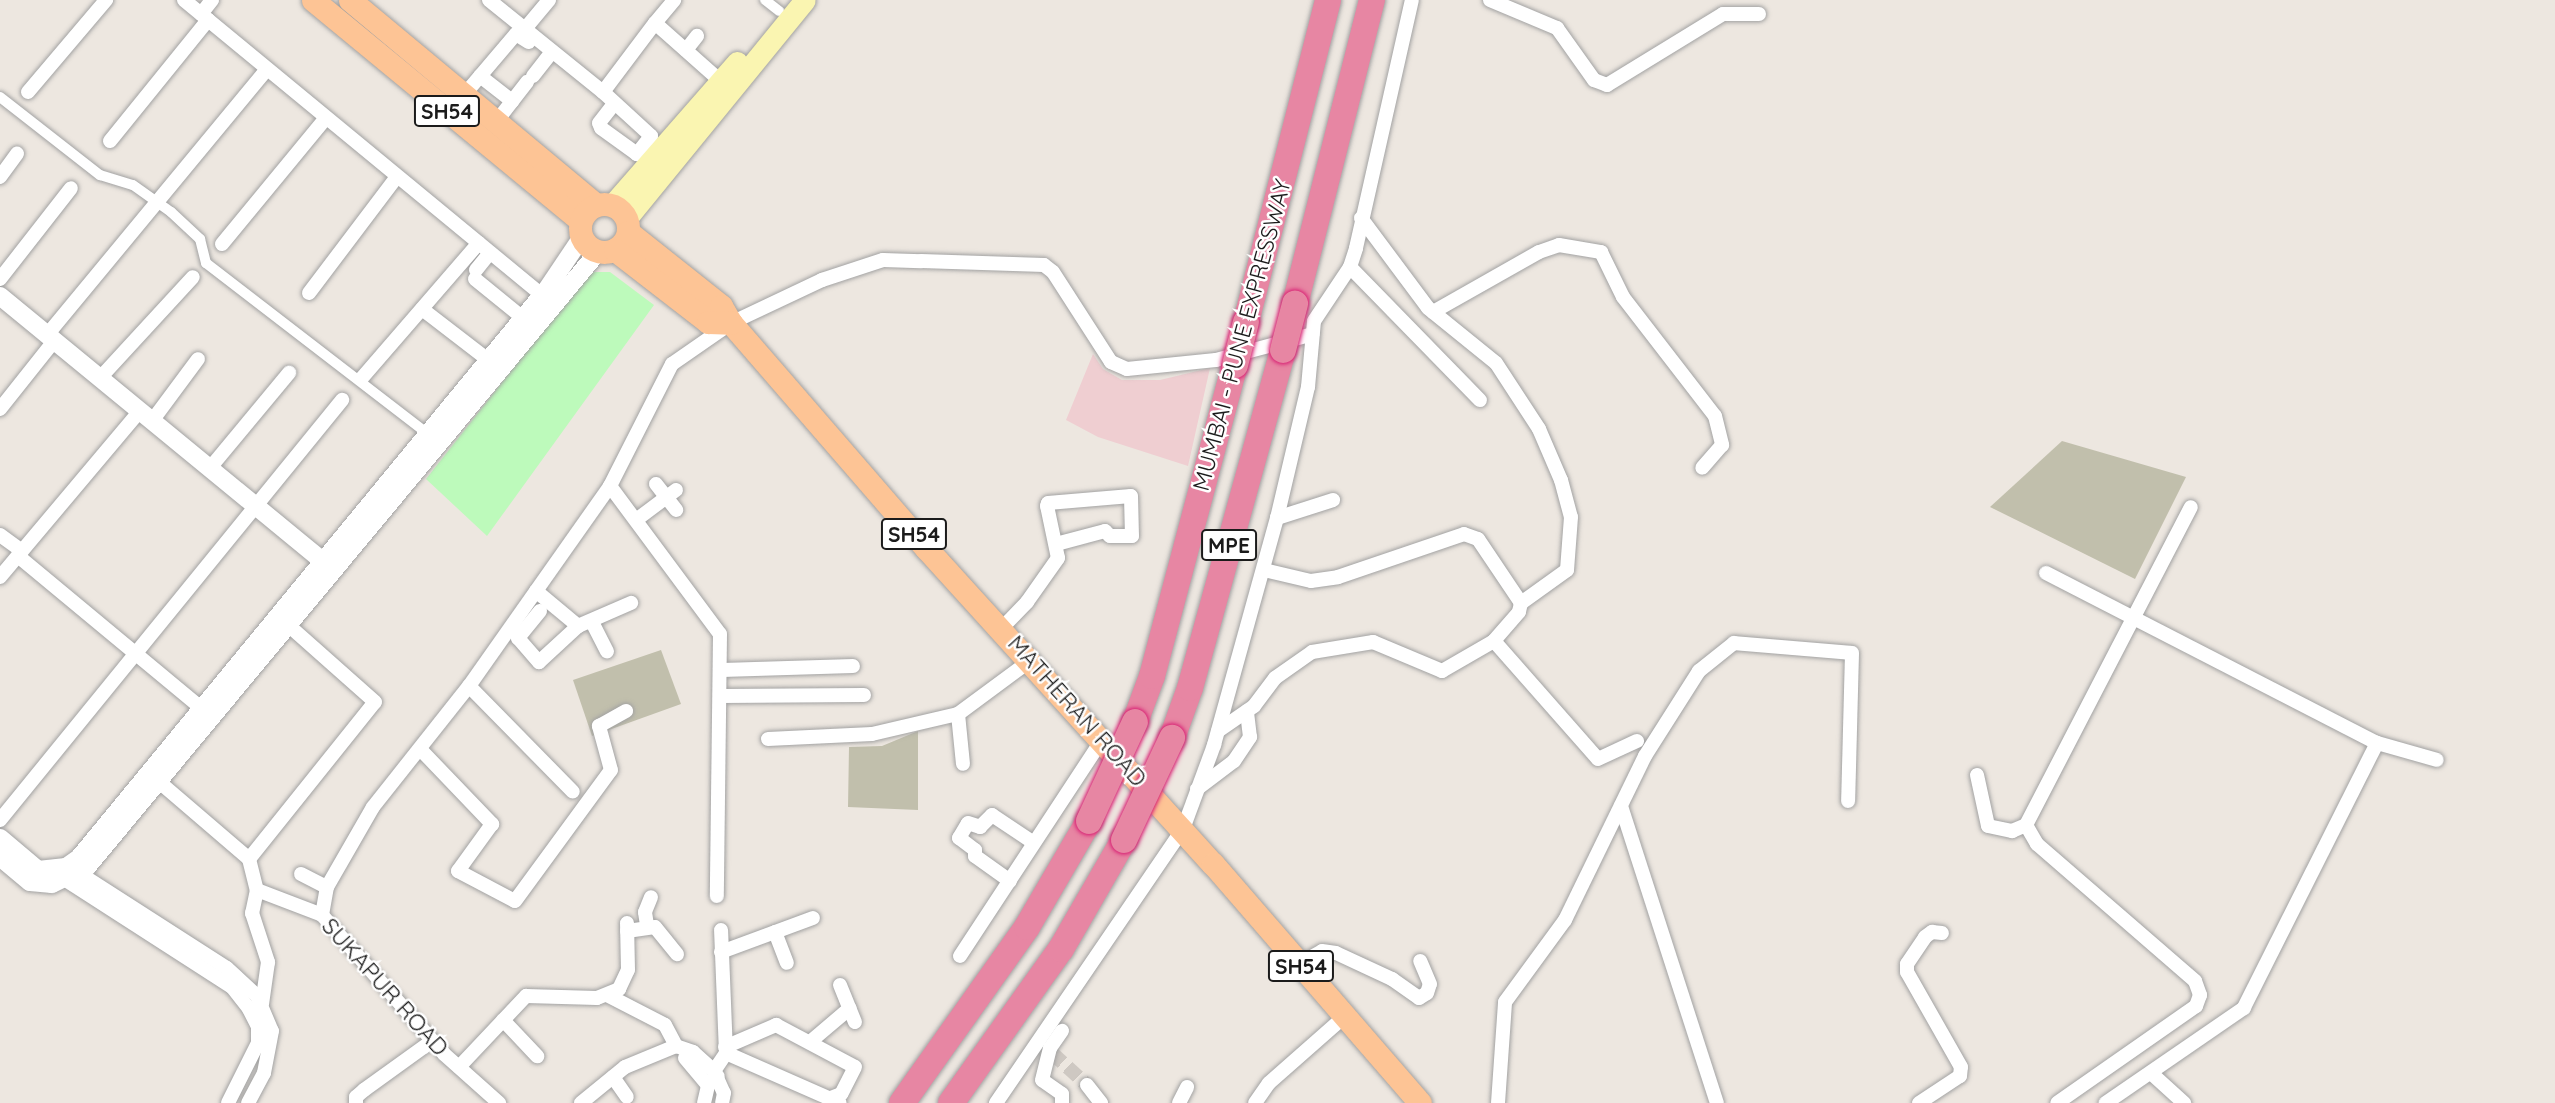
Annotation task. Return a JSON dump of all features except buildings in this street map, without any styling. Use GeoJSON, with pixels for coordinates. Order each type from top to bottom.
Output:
{"type":"FeatureCollection","features":[{"type":"Feature","properties":{"kind":"highway","name":"MUMBAI - PUNE EXPRESSWAY"},"geometry":{"type":"LineString","coordinates":[[902,1103],[1027,927],[1089,821],[1135,722],[1152,676],[1328,0]]}},
{"type":"Feature","properties":{"kind":"highway","name":"MUMBAI - PUNE EXPRESSWAY"},"geometry":{"type":"LineString","coordinates":[[951,1103],[1061,949],[1124,839],[1172,738],[1190,688],[1296,304],[1372,0]]}},
{"type":"Feature","properties":{"kind":"main road","name":"MATHERAN ROAD"},"geometry":{"type":"LineString","coordinates":[[313,0],[605,228],[721,306],[731,323],[1183,829],[1420,1103]]}},
{"type":"Feature","properties":{"kind":"main road","name":"MATHERAN ROAD"},"geometry":{"type":"LineString","coordinates":[[350,0],[496,122],[605,228]]}},
{"type":"Feature","properties":{"kind":"main road"},"geometry":{"type":"LineString","coordinates":[[605,228],[805,0]]}},
{"type":"Feature","properties":{"kind":"main road"},"geometry":{"type":"LineString","coordinates":[[727,86],[777,4]]}},
{"type":"Feature","properties":{"kind":"street"},"geometry":{"type":"LineString","coordinates":[[28,92],[106,0]]}},
{"type":"Feature","properties":{"kind":"street"},"geometry":{"type":"LineString","coordinates":[[184,0],[396,178],[542,295]]}},
{"type":"Feature","properties":{"kind":"street"},"geometry":{"type":"LineString","coordinates":[[110,141],[204,17],[212,0]]}},
{"type":"Feature","properties":{"kind":"street"},"geometry":{"type":"LineString","coordinates":[[489,0],[550,55]]}},
{"type":"Feature","properties":{"kind":"street"},"geometry":{"type":"LineString","coordinates":[[524,30],[550,0]]}},
{"type":"Feature","properties":{"kind":"street"},"geometry":{"type":"LineString","coordinates":[[603,92],[674,0]]}},
{"type":"Feature","properties":{"kind":"street"},"geometry":{"type":"LineString","coordinates":[[1490,0],[1557,29],[1594,80],[1607,85],[1723,14],[1759,14]]}},
{"type":"Feature","properties":{"kind":"street"},"geometry":{"type":"LineString","coordinates":[[1062,1103],[1062,1094],[1042,1080],[1046,1050],[1183,829],[1218,731],[1264,570],[1308,387],[1314,321],[1350,267],[1414,2]]}},
{"type":"Feature","properties":{"kind":"street"},"geometry":{"type":"LineString","coordinates":[[655,23],[727,86]]}},
{"type":"Feature","properties":{"kind":"street"},"geometry":{"type":"LineString","coordinates":[[464,95],[518,33],[603,92],[614,104]]}},
{"type":"Feature","properties":{"kind":"street"},"geometry":{"type":"LineString","coordinates":[[686,50],[697,36]]}},
{"type":"Feature","properties":{"kind":"street"},"geometry":{"type":"LineString","coordinates":[[496,122],[550,55]]}},
{"type":"Feature","properties":{"kind":"street"},"geometry":{"type":"LineString","coordinates":[[0,409],[51,338],[266,70]]}},
{"type":"Feature","properties":{"kind":"street"},"geometry":{"type":"LineString","coordinates":[[480,76],[512,102]]}},
{"type":"Feature","properties":{"kind":"street"},"geometry":{"type":"LineString","coordinates":[[0,97],[100,175],[133,185],[160,204],[200,240],[206,263],[361,379],[428,434]]}},
{"type":"Feature","properties":{"kind":"street"},"geometry":{"type":"LineString","coordinates":[[222,244],[325,119]]}},
{"type":"Feature","properties":{"kind":"street"},"geometry":{"type":"LineString","coordinates":[[0,177],[16,154]]}},
{"type":"Feature","properties":{"kind":"street"},"geometry":{"type":"LineString","coordinates":[[309,293],[396,178]]}},
{"type":"Feature","properties":{"kind":"street"},"geometry":{"type":"LineString","coordinates":[[0,279],[71,188]]}},
{"type":"Feature","properties":{"kind":"street"},"geometry":{"type":"LineString","coordinates":[[1218,731],[1247,711],[1275,678],[1312,652],[1373,642],[1442,671],[1494,640],[1519,612],[1521,604],[1567,570],[1571,517],[1561,480],[1539,429],[1496,363],[1433,312],[1361,218]]}},
{"type":"Feature","properties":{"kind":"street"},"geometry":{"type":"LineString","coordinates":[[404,474],[428,434],[494,365],[523,318],[605,228]]}},
{"type":"Feature","properties":{"kind":"street"},"geometry":{"type":"LineString","coordinates":[[153,776],[202,709],[328,565],[605,228]]}},
{"type":"Feature","properties":{"kind":"street"},"geometry":{"type":"LineString","coordinates":[[361,379],[479,243]]}},
{"type":"Feature","properties":{"kind":"street"},"geometry":{"type":"LineString","coordinates":[[1433,312],[1549,248],[1579,246],[1601,252],[1623,297],[1716,416],[1722,445],[1702,468]]}},
{"type":"Feature","properties":{"kind":"street"},"geometry":{"type":"LineString","coordinates":[[491,253],[476,274],[523,318]]}},
{"type":"Feature","properties":{"kind":"street"},"geometry":{"type":"LineString","coordinates":[[321,915],[327,887],[373,807],[421,750],[469,686],[610,486],[672,364],[731,323],[822,280],[883,260],[1044,265],[1053,272],[1111,362],[1127,369],[1216,360],[1313,334]]}},
{"type":"Feature","properties":{"kind":"street"},"geometry":{"type":"LineString","coordinates":[[1350,267],[1480,400]]}},
{"type":"Feature","properties":{"kind":"street"},"geometry":{"type":"LineString","coordinates":[[100,378],[193,277]]}},
{"type":"Feature","properties":{"kind":"street"},"geometry":{"type":"LineString","coordinates":[[0,296],[328,565]]}},
{"type":"Feature","properties":{"kind":"street"},"geometry":{"type":"LineString","coordinates":[[422,309],[494,365]]}},
{"type":"Feature","properties":{"kind":"street"},"geometry":{"type":"LineString","coordinates":[[0,577],[198,359]]}},
{"type":"Feature","properties":{"kind":"street"},"geometry":{"type":"LineString","coordinates":[[210,468],[289,373]]}},
{"type":"Feature","properties":{"kind":"street"},"geometry":{"type":"LineString","coordinates":[[0,820],[342,400]]}},
{"type":"Feature","properties":{"kind":"street"},"geometry":{"type":"LineString","coordinates":[[656,484],[671,493],[676,510]]}},
{"type":"Feature","properties":{"kind":"street"},"geometry":{"type":"LineString","coordinates":[[610,486],[716,627],[722,670],[717,896]]}},
{"type":"Feature","properties":{"kind":"street"},"geometry":{"type":"LineString","coordinates":[[636,520],[671,493]]}},
{"type":"Feature","properties":{"kind":"street"},"geometry":{"type":"LineString","coordinates":[[1002,628],[1027,602],[1058,558],[1048,503],[1131,496],[1132,536],[1110,536],[1105,531],[1056,544]]}},
{"type":"Feature","properties":{"kind":"street"},"geometry":{"type":"LineString","coordinates":[[1277,518],[1333,500]]}},
{"type":"Feature","properties":{"kind":"street"},"geometry":{"type":"LineString","coordinates":[[1977,775],[1988,826],[2012,831],[2026,825],[2137,619],[2191,507]]}},
{"type":"Feature","properties":{"kind":"street"},"geometry":{"type":"LineString","coordinates":[[1264,570],[1311,581],[1338,578],[1464,534],[1478,539],[1521,604]]}},
{"type":"Feature","properties":{"kind":"street"},"geometry":{"type":"LineString","coordinates":[[0,535],[202,709]]}},
{"type":"Feature","properties":{"kind":"street"},"geometry":{"type":"LineString","coordinates":[[0,857],[30,882],[66,873],[287,624],[328,565]]}},
{"type":"Feature","properties":{"kind":"street"},"geometry":{"type":"LineString","coordinates":[[2046,573],[2377,743],[2437,760]]}},
{"type":"Feature","properties":{"kind":"street"},"geometry":{"type":"LineString","coordinates":[[537,591],[585,624],[607,651]]}},
{"type":"Feature","properties":{"kind":"street"},"geometry":{"type":"LineString","coordinates":[[540,611],[518,638],[540,662],[585,624],[631,603]]}},
{"type":"Feature","properties":{"kind":"street"},"geometry":{"type":"LineString","coordinates":[[249,859],[374,702],[287,624]]}},
{"type":"Feature","properties":{"kind":"street"},"geometry":{"type":"LineString","coordinates":[[1494,640],[1598,759],[1637,741]]}},
{"type":"Feature","properties":{"kind":"street"},"geometry":{"type":"LineString","coordinates":[[1499,1103],[1505,1002],[1565,920],[1645,756],[1699,671],[1734,643],[1852,653],[1848,801]]}},
{"type":"Feature","properties":{"kind":"street"},"geometry":{"type":"LineString","coordinates":[[768,739],[872,734],[958,714],[1031,660]]}},
{"type":"Feature","properties":{"kind":"street"},"geometry":{"type":"LineString","coordinates":[[722,670],[853,666]]}},
{"type":"Feature","properties":{"kind":"street"},"geometry":{"type":"LineString","coordinates":[[469,686],[573,792]]}},
{"type":"Feature","properties":{"kind":"street"},"geometry":{"type":"LineString","coordinates":[[721,696],[864,695]]}},
{"type":"Feature","properties":{"kind":"street"},"geometry":{"type":"LineString","coordinates":[[933,705],[942,718]]}},
{"type":"Feature","properties":{"kind":"street"},"geometry":{"type":"LineString","coordinates":[[421,750],[492,824],[458,871],[515,901],[611,770],[599,726],[626,711]]}},
{"type":"Feature","properties":{"kind":"street"},"geometry":{"type":"LineString","coordinates":[[1197,789],[1234,761],[1250,737],[1247,711]]}},
{"type":"Feature","properties":{"kind":"street"},"geometry":{"type":"LineString","coordinates":[[958,714],[963,764]]}},
{"type":"Feature","properties":{"kind":"street"},"geometry":{"type":"LineString","coordinates":[[960,956],[1102,740]]}},
{"type":"Feature","properties":{"kind":"street"},"geometry":{"type":"LineString","coordinates":[[2106,1103],[2244,1007],[2377,743]]}},
{"type":"Feature","properties":{"kind":"street"},"geometry":{"type":"LineString","coordinates":[[153,776],[249,859],[257,890],[252,914],[268,961],[262,1004]]}},
{"type":"Feature","properties":{"kind":"street"},"geometry":{"type":"LineString","coordinates":[[1621,806],[1717,1103]]}},
{"type":"Feature","properties":{"kind":"street"},"geometry":{"type":"LineString","coordinates":[[1010,881],[975,856],[975,849],[960,838],[963,830],[969,823],[980,827],[992,814],[1034,843]]}},
{"type":"Feature","properties":{"kind":"street"},"geometry":{"type":"LineString","coordinates":[[2026,825],[2037,844],[2195,981],[2200,995],[2196,1006],[2057,1103]]}},
{"type":"Feature","properties":{"kind":"street"},"geometry":{"type":"LineString","coordinates":[[0,838],[38,870],[66,873],[228,968],[262,1004],[272,1031],[270,1051],[248,1103]]}},
{"type":"Feature","properties":{"kind":"street"},"geometry":{"type":"LineString","coordinates":[[66,873],[232,988],[248,1009],[258,1027],[258,1043],[228,1103]]}},
{"type":"Feature","properties":{"kind":"street"},"geometry":{"type":"LineString","coordinates":[[301,874],[327,887]]}},
{"type":"Feature","properties":{"kind":"street","name":"SUKAPUR ROAD"},"geometry":{"type":"LineString","coordinates":[[257,890],[321,915],[432,1041],[499,1103]]}},
{"type":"Feature","properties":{"kind":"street"},"geometry":{"type":"LineString","coordinates":[[647,925],[645,912],[651,897]]}},
{"type":"Feature","properties":{"kind":"street"},"geometry":{"type":"LineString","coordinates":[[721,952],[813,918]]}},
{"type":"Feature","properties":{"kind":"street"},"geometry":{"type":"LineString","coordinates":[[459,1067],[503,1020],[532,994],[563,998],[607,995],[625,983],[627,927],[655,927],[677,954]]}},
{"type":"Feature","properties":{"kind":"street"},"geometry":{"type":"LineString","coordinates":[[704,1103],[726,1050],[721,930]]}},
{"type":"Feature","properties":{"kind":"street"},"geometry":{"type":"LineString","coordinates":[[775,932],[788,963]]}},
{"type":"Feature","properties":{"kind":"street"},"geometry":{"type":"LineString","coordinates":[[1919,1103],[1960,1076],[1961,1067],[1907,972],[1907,964],[1926,937],[1932,932],[1942,933]]}},
{"type":"Feature","properties":{"kind":"street"},"geometry":{"type":"LineString","coordinates":[[1299,964],[1322,951],[1336,953],[1392,979],[1419,998],[1427,993],[1430,984],[1420,961]]}},
{"type":"Feature","properties":{"kind":"street"},"geometry":{"type":"LineString","coordinates":[[840,985],[855,1022]]}},
{"type":"Feature","properties":{"kind":"street"},"geometry":{"type":"LineString","coordinates":[[607,995],[665,1025],[675,1053]]}},
{"type":"Feature","properties":{"kind":"street"},"geometry":{"type":"LineString","coordinates":[[810,1042],[850,1008]]}},
{"type":"Feature","properties":{"kind":"street"},"geometry":{"type":"LineString","coordinates":[[1255,1103],[1269,1083],[1345,1016]]}},
{"type":"Feature","properties":{"kind":"street"},"geometry":{"type":"LineString","coordinates":[[503,1020],[537,1056]]}},
{"type":"Feature","properties":{"kind":"street"},"geometry":{"type":"LineString","coordinates":[[769,1025],[810,1042],[855,1067],[856,1073],[836,1100],[726,1050],[769,1025]]}},
{"type":"Feature","properties":{"kind":"street"},"geometry":{"type":"LineString","coordinates":[[996,1103],[1062,1031]]}},
{"type":"Feature","properties":{"kind":"street"},"geometry":{"type":"LineString","coordinates":[[356,1103],[356,1097],[364,1090],[432,1041]]}},
{"type":"Feature","properties":{"kind":"street"},"geometry":{"type":"LineString","coordinates":[[581,1103],[603,1091],[649,1054],[693,1052],[713,1077],[722,1103]]}},
{"type":"Feature","properties":{"kind":"street"},"geometry":{"type":"LineString","coordinates":[[2151,1073],[2185,1103]]}},
{"type":"Feature","properties":{"kind":"street"},"geometry":{"type":"LineString","coordinates":[[1087,1086],[1101,1103]]}},
{"type":"Feature","properties":{"kind":"street"},"geometry":{"type":"LineString","coordinates":[[1179,1103],[1187,1087]]}},
{"type":"Feature","properties":{"kind":"street"},"geometry":{"type":"LineString","coordinates":[[603,1091],[627,1097]]}},
{"type":"Feature","properties":{"kind":"shaded area"},"geometry":{"type":"Polygon","coordinates":[[[1093,354],[1103,369],[1122,380],[1160,380],[1210,368],[1188,466],[1098,437],[1066,420],[1093,354]]]}},
{"type":"Feature","properties":{"kind":"shaded area"},"geometry":{"type":"Polygon","coordinates":[[[2062,441],[2186,477],[2135,579],[1990,507],[2062,441]]]}},
{"type":"Feature","properties":{"kind":"shaded area"},"geometry":{"type":"Polygon","coordinates":[[[661,650],[681,704],[592,736],[573,680],[661,650]]]}},
{"type":"Feature","properties":{"kind":"shaded area"},"geometry":{"type":"Polygon","coordinates":[[[918,731],[918,810],[848,807],[849,747],[882,746],[918,731]]]}},
{"type":"Feature","properties":{"kind":"green space"},"geometry":{"type":"Polygon","coordinates":[[[589,272],[610,272],[654,305],[487,536],[426,479],[589,272]]]}},
{"type":"Feature","properties":{"kind":"tunnel"},"geometry":{"type":"LineString","coordinates":[[1052,1053],[1087,1085]]}}]}
